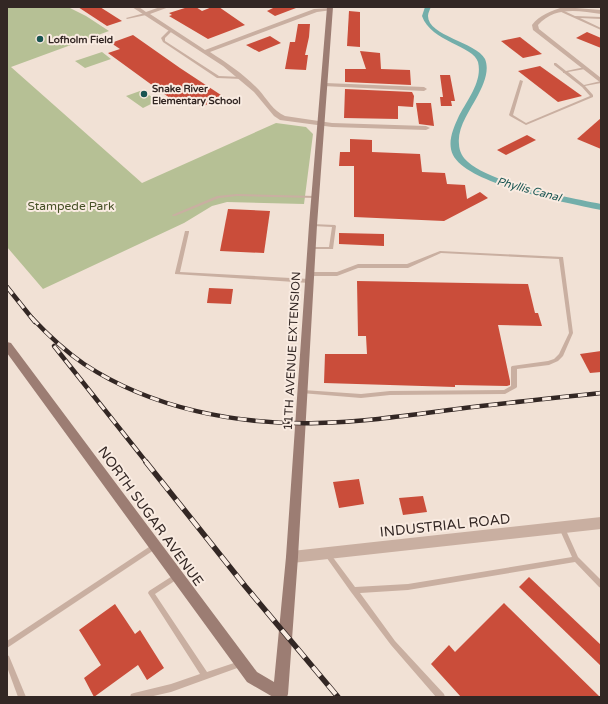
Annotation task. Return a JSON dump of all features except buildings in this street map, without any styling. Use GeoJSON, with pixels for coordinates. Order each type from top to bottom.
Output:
{"type":"FeatureCollection","features":[{"type":"Feature","properties":{"kind":"street"},"geometry":{"type":"LineString","coordinates":[[135,7],[205,52],[242,78],[256,91],[276,115],[293,120],[332,125],[426,128]]}},
{"type":"Feature","properties":{"kind":"street"},"geometry":{"type":"LineString","coordinates":[[145,14],[166,7]]}},
{"type":"Feature","properties":{"kind":"street"},"geometry":{"type":"LineString","coordinates":[[205,52],[316,10],[330,8]]}},
{"type":"Feature","properties":{"kind":"street","name":"11TH AVENUE EXTENSION"},"geometry":{"type":"LineString","coordinates":[[280,695],[292,557],[313,225],[330,8]]}},
{"type":"Feature","properties":{"kind":"street"},"geometry":{"type":"LineString","coordinates":[[601,12],[566,8],[537,22],[535,25],[536,30],[601,82]]}},
{"type":"Feature","properties":{"kind":"street"},"geometry":{"type":"LineString","coordinates":[[423,81],[425,96]]}},
{"type":"Feature","properties":{"kind":"street"},"geometry":{"type":"LineString","coordinates":[[325,86],[424,89]]}},
{"type":"Feature","properties":{"kind":"street","name":"NORTH SUGAR AVENUE"},"geometry":{"type":"LineString","coordinates":[[7,346],[241,664],[252,677],[280,695]]}},
{"type":"Feature","properties":{"kind":"street","name":"INDUSTRIAL ROAD"},"geometry":{"type":"LineString","coordinates":[[292,557],[601,523]]}},
{"type":"Feature","properties":{"kind":"lane"},"geometry":{"type":"LineString","coordinates":[[560,10],[601,29]]}},
{"type":"Feature","properties":{"kind":"lane"},"geometry":{"type":"LineString","coordinates":[[128,18],[145,14]]}},
{"type":"Feature","properties":{"kind":"lane"},"geometry":{"type":"LineString","coordinates":[[574,17],[601,18]]}},
{"type":"Feature","properties":{"kind":"lane"},"geometry":{"type":"LineString","coordinates":[[171,30],[163,38],[164,41],[223,79],[242,78]]}},
{"type":"Feature","properties":{"kind":"lane"},"geometry":{"type":"LineString","coordinates":[[521,81],[511,115],[526,124],[592,96],[583,86],[555,64]]}},
{"type":"Feature","properties":{"kind":"lane"},"geometry":{"type":"LineString","coordinates":[[564,72],[584,68]]}},
{"type":"Feature","properties":{"kind":"lane"},"geometry":{"type":"LineString","coordinates":[[583,86],[601,82]]}},
{"type":"Feature","properties":{"kind":"lane"},"geometry":{"type":"LineString","coordinates":[[174,215],[218,197],[237,195],[316,197]]}},
{"type":"Feature","properties":{"kind":"lane"},"geometry":{"type":"LineString","coordinates":[[312,248],[331,248],[334,226],[313,225]]}},
{"type":"Feature","properties":{"kind":"lane"},"geometry":{"type":"LineString","coordinates":[[187,232],[178,273],[310,278],[337,274],[358,266],[408,266],[440,252],[561,258],[571,333],[561,355],[556,360],[549,363],[514,367],[514,387],[504,392],[390,393],[361,396],[303,392]]}},
{"type":"Feature","properties":{"kind":"lane"},"geometry":{"type":"LineString","coordinates":[[562,527],[576,559],[601,585]]}},
{"type":"Feature","properties":{"kind":"lane"},"geometry":{"type":"LineString","coordinates":[[7,645],[155,546]]}},
{"type":"Feature","properties":{"kind":"lane"},"geometry":{"type":"LineString","coordinates":[[326,553],[393,643],[441,697]]}},
{"type":"Feature","properties":{"kind":"lane"},"geometry":{"type":"LineString","coordinates":[[353,590],[408,587],[576,559]]}},
{"type":"Feature","properties":{"kind":"lane"},"geometry":{"type":"LineString","coordinates":[[177,576],[151,593],[205,676]]}},
{"type":"Feature","properties":{"kind":"lane"},"geometry":{"type":"LineString","coordinates":[[7,658],[22,697]]}},
{"type":"Feature","properties":{"kind":"lane"},"geometry":{"type":"LineString","coordinates":[[134,697],[171,688],[241,664]]}},
{"type":"Feature","properties":{"kind":"green space","name":"Stampede Park"},"geometry":{"type":"Polygon","coordinates":[[[7,7],[68,7],[86,16],[109,31],[11,67],[142,183],[276,123],[306,127],[313,134],[304,204],[227,202],[212,206],[184,223],[43,289],[7,247],[7,7]]]}},
{"type":"Feature","properties":{"kind":"green space"},"geometry":{"type":"Polygon","coordinates":[[[102,52],[111,59],[85,68],[75,61],[102,52]]]}},
{"type":"Feature","properties":{"kind":"green space"},"geometry":{"type":"Polygon","coordinates":[[[140,91],[146,96],[149,95],[156,100],[155,102],[143,108],[126,96],[140,91]]]}},
{"type":"Feature","properties":{"kind":"waterway","name":"Phyllis Canal"},"geometry":{"type":"LineString","coordinates":[[428,7],[425,16],[428,24],[445,37],[475,53],[481,59],[483,69],[476,93],[456,131],[454,144],[457,155],[466,165],[481,174],[546,195],[601,207]]}},
{"type":"Feature","properties":{"kind":"railway"},"geometry":{"type":"LineString","coordinates":[[7,287],[35,322]]}},
{"type":"Feature","properties":{"kind":"railway"},"geometry":{"type":"LineString","coordinates":[[32,318],[50,337],[70,354],[110,380],[167,403],[196,411],[257,421],[288,423],[353,421],[601,393]]}},
{"type":"Feature","properties":{"kind":"railway"},"geometry":{"type":"LineString","coordinates":[[54,346],[147,463]]}},
{"type":"Feature","properties":{"kind":"railway"},"geometry":{"type":"LineString","coordinates":[[146,462],[245,586],[338,697]]}},
{"type":"Feature","properties":{"kind":"place","name":"Lofholm Field"},"geometry":{"type":"Point","coordinates":[40,39]}},
{"type":"Feature","properties":{"kind":"place","name":"Snake River Elementary School"},"geometry":{"type":"Point","coordinates":[144,94]}}]}
